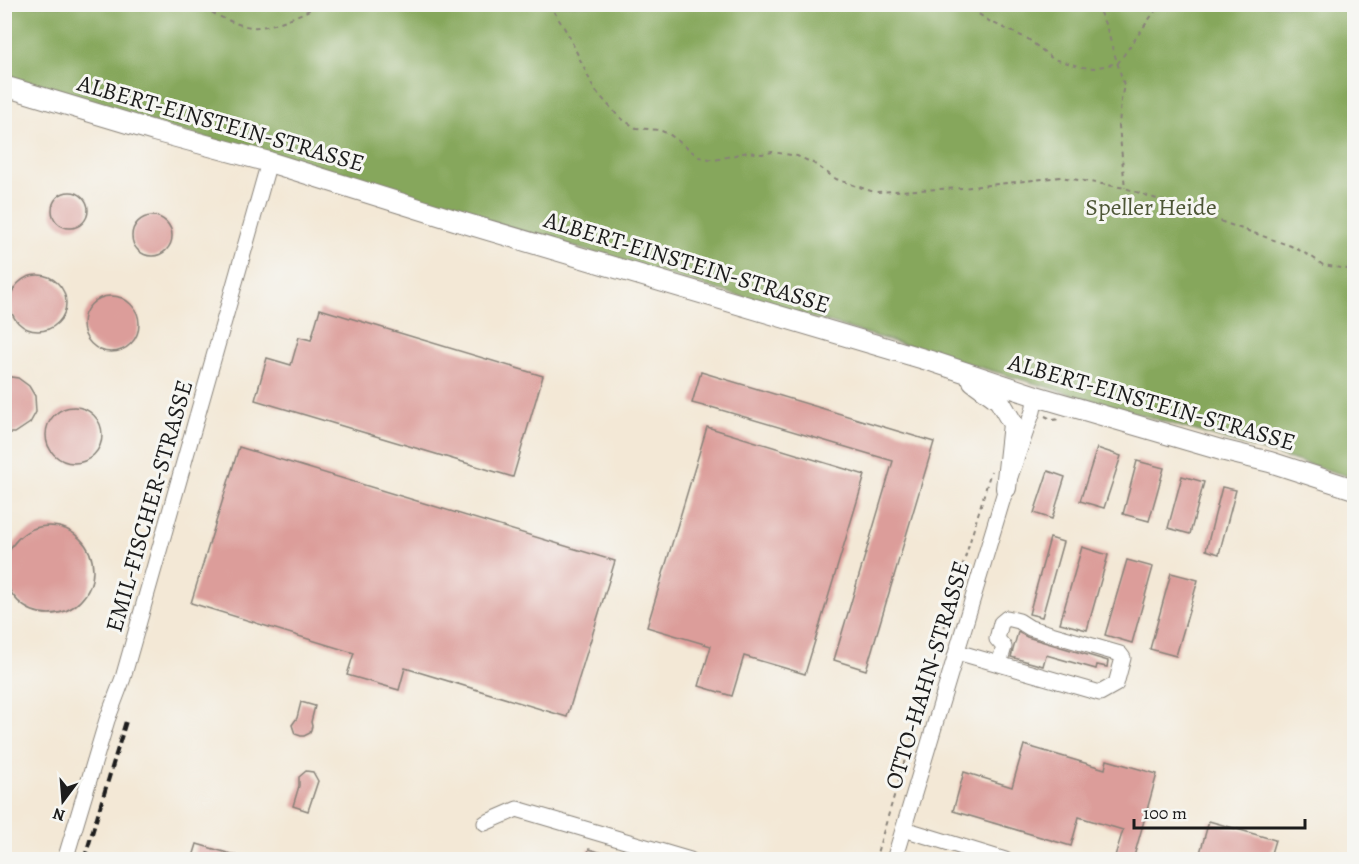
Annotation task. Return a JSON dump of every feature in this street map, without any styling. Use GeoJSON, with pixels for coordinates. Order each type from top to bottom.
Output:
{"type":"FeatureCollection","features":[{"type":"Feature","properties":{"kind":"main road","name":"ALBERT-EINSTEIN-STRASSE"},"geometry":{"type":"LineString","coordinates":[[4,86],[154,131],[269,162],[1036,396],[1354,487]]}},
{"type":"Feature","properties":{"kind":"main road"},"geometry":{"type":"LineString","coordinates":[[959,371],[999,400],[1013,424],[1004,496]]}},
{"type":"Feature","properties":{"kind":"main road"},"geometry":{"type":"LineString","coordinates":[[1221,450],[1354,498]]}},
{"type":"Feature","properties":{"kind":"street","name":"EMIL-FISCHER-STRASSE"},"geometry":{"type":"LineString","coordinates":[[65,860],[107,720],[123,678],[269,162]]}},
{"type":"Feature","properties":{"kind":"street","name":"OTTO-HAHN-STRASSE"},"geometry":{"type":"LineString","coordinates":[[894,860],[1036,396]]}},
{"type":"Feature","properties":{"kind":"street","name":"OTTO-HAHN-STRASSE"},"geometry":{"type":"LineString","coordinates":[[1004,496],[1014,489],[1036,420],[1059,402]]}},
{"type":"Feature","properties":{"kind":"street"},"geometry":{"type":"LineString","coordinates":[[957,652],[1100,693],[1116,684],[1123,658],[1120,654],[1030,628],[1019,621],[1008,618],[1001,623],[997,639],[1004,647],[999,664]]}},
{"type":"Feature","properties":{"kind":"street"},"geometry":{"type":"LineString","coordinates":[[485,823],[517,809],[690,860]]}},
{"type":"Feature","properties":{"kind":"street"},"geometry":{"type":"LineString","coordinates":[[904,830],[1005,860]]}},
{"type":"Feature","properties":{"kind":"path"},"geometry":{"type":"LineString","coordinates":[[196,4],[239,24],[254,27],[268,26],[323,4]]}},
{"type":"Feature","properties":{"kind":"path"},"geometry":{"type":"LineString","coordinates":[[549,4],[567,34],[594,89],[619,117],[636,128],[659,130],[669,134],[699,157],[715,160],[747,152],[762,154],[772,152],[797,156],[813,163],[836,180],[874,192],[963,188],[1061,177],[1125,188],[1291,246],[1323,265],[1354,270]]}},
{"type":"Feature","properties":{"kind":"path"},"geometry":{"type":"LineString","coordinates":[[964,4],[989,21],[1028,39],[1053,59],[1094,68],[1118,63],[1160,4]]}},
{"type":"Feature","properties":{"kind":"path"},"geometry":{"type":"LineString","coordinates":[[1096,4],[1106,26],[1124,85],[1119,126],[1125,188]]}},
{"type":"Feature","properties":{"kind":"path"},"geometry":{"type":"LineString","coordinates":[[875,860],[993,467]]}},
{"type":"Feature","properties":{"kind":"green space","name":"Speller Heide"},"geometry":{"type":"Polygon","coordinates":[[[4,5],[1354,5],[1354,478],[5,79],[4,5]]]}},
{"type":"Feature","properties":{"kind":"building"},"geometry":{"type":"Polygon","coordinates":[[[70,192],[83,197],[88,210],[83,223],[70,228],[57,223],[52,210],[57,197],[70,192]]]}},
{"type":"Feature","properties":{"kind":"building"},"geometry":{"type":"Polygon","coordinates":[[[152,216],[166,222],[172,236],[166,250],[152,256],[138,250],[132,236],[138,222],[152,216]]]}},
{"type":"Feature","properties":{"kind":"building"},"geometry":{"type":"Polygon","coordinates":[[[32,275],[44,275],[54,279],[62,287],[66,303],[62,319],[54,327],[44,331],[32,331],[22,327],[14,319],[10,309],[10,297],[14,287],[22,279],[32,275]]]}},
{"type":"Feature","properties":{"kind":"building"},"geometry":{"type":"Polygon","coordinates":[[[105,296],[117,296],[127,300],[135,308],[139,324],[135,340],[127,348],[117,352],[105,352],[95,348],[87,340],[83,330],[83,318],[87,308],[95,300],[105,296]]]}},
{"type":"Feature","properties":{"kind":"building"},"geometry":{"type":"Polygon","coordinates":[[[320,309],[543,376],[513,477],[255,400],[267,358],[291,365],[299,337],[311,340],[320,309]]]}},
{"type":"Feature","properties":{"kind":"building"},"geometry":{"type":"Polygon","coordinates":[[[701,372],[934,442],[866,670],[834,660],[893,461],[692,403],[701,372]]]}},
{"type":"Feature","properties":{"kind":"building"},"geometry":{"type":"Polygon","coordinates":[[[4,376],[18,378],[29,386],[35,396],[36,412],[30,423],[15,433],[4,433],[4,376]]]}},
{"type":"Feature","properties":{"kind":"building"},"geometry":{"type":"Polygon","coordinates":[[[68,407],[80,407],[90,411],[98,419],[102,435],[98,451],[90,459],[80,463],[68,463],[58,459],[50,451],[46,441],[46,429],[50,419],[58,411],[68,407]]]}},
{"type":"Feature","properties":{"kind":"building"},"geometry":{"type":"Polygon","coordinates":[[[707,427],[865,475],[805,674],[744,656],[732,696],[699,686],[711,646],[647,627],[707,427]]]}},
{"type":"Feature","properties":{"kind":"building"},"geometry":{"type":"Polygon","coordinates":[[[239,447],[615,561],[567,717],[405,668],[399,690],[347,675],[354,653],[191,603],[239,447]]]}},
{"type":"Feature","properties":{"kind":"building"},"geometry":{"type":"Polygon","coordinates":[[[1097,448],[1121,456],[1104,508],[1080,501],[1097,448]]]}},
{"type":"Feature","properties":{"kind":"building"},"geometry":{"type":"Polygon","coordinates":[[[1137,461],[1164,468],[1149,521],[1123,514],[1137,461]]]}},
{"type":"Feature","properties":{"kind":"building"},"geometry":{"type":"Polygon","coordinates":[[[1048,471],[1065,477],[1052,519],[1034,513],[1048,471]]]}},
{"type":"Feature","properties":{"kind":"building"},"geometry":{"type":"Polygon","coordinates":[[[1182,476],[1204,482],[1190,534],[1168,528],[1182,476]]]}},
{"type":"Feature","properties":{"kind":"building"},"geometry":{"type":"Polygon","coordinates":[[[1222,487],[1236,490],[1219,554],[1206,550],[1222,487]]]}},
{"type":"Feature","properties":{"kind":"building"},"geometry":{"type":"Polygon","coordinates":[[[49,526],[66,529],[80,539],[90,553],[93,570],[90,587],[80,601],[66,611],[49,614],[32,611],[18,601],[8,587],[5,570],[8,553],[18,539],[32,529],[49,526]]]}},
{"type":"Feature","properties":{"kind":"building"},"geometry":{"type":"Polygon","coordinates":[[[1050,538],[1063,542],[1042,617],[1029,614],[1050,538]]]}},
{"type":"Feature","properties":{"kind":"building"},"geometry":{"type":"Polygon","coordinates":[[[1082,547],[1108,555],[1087,630],[1060,623],[1082,547]]]}},
{"type":"Feature","properties":{"kind":"building"},"geometry":{"type":"Polygon","coordinates":[[[1127,560],[1153,567],[1132,643],[1105,635],[1127,560]]]}},
{"type":"Feature","properties":{"kind":"building"},"geometry":{"type":"Polygon","coordinates":[[[1171,573],[1198,580],[1176,656],[1150,649],[1171,573]]]}},
{"type":"Feature","properties":{"kind":"building"},"geometry":{"type":"Polygon","coordinates":[[[1018,632],[1027,637],[1108,661],[1107,667],[1097,665],[1096,669],[1046,655],[1043,666],[1011,657],[1018,632]]]}},
{"type":"Feature","properties":{"kind":"building"},"geometry":{"type":"Polygon","coordinates":[[[301,702],[315,706],[310,733],[304,736],[295,734],[292,725],[297,718],[301,702]]]}},
{"type":"Feature","properties":{"kind":"building"},"geometry":{"type":"Polygon","coordinates":[[[1024,745],[1105,769],[1107,760],[1157,774],[1133,860],[1115,856],[1123,830],[1079,817],[1071,846],[953,811],[964,772],[1012,787],[1024,745]]]}},
{"type":"Feature","properties":{"kind":"building"},"geometry":{"type":"Polygon","coordinates":[[[306,771],[313,772],[318,781],[308,811],[293,806],[299,786],[299,777],[306,771]]]}},
{"type":"Feature","properties":{"kind":"building"},"geometry":{"type":"Polygon","coordinates":[[[1209,821],[1275,840],[1269,860],[1198,860],[1209,821]]]}},
{"type":"Feature","properties":{"kind":"building"},"geometry":{"type":"Polygon","coordinates":[[[197,844],[241,857],[240,860],[192,860],[197,844]]]}},
{"type":"Feature","properties":{"kind":"building"},"geometry":{"type":"Polygon","coordinates":[[[589,849],[616,857],[616,860],[586,860],[589,849]]]}},
{"type":"Feature","properties":{"kind":"railway"},"geometry":{"type":"LineString","coordinates":[[84,860],[127,718]]}}]}
